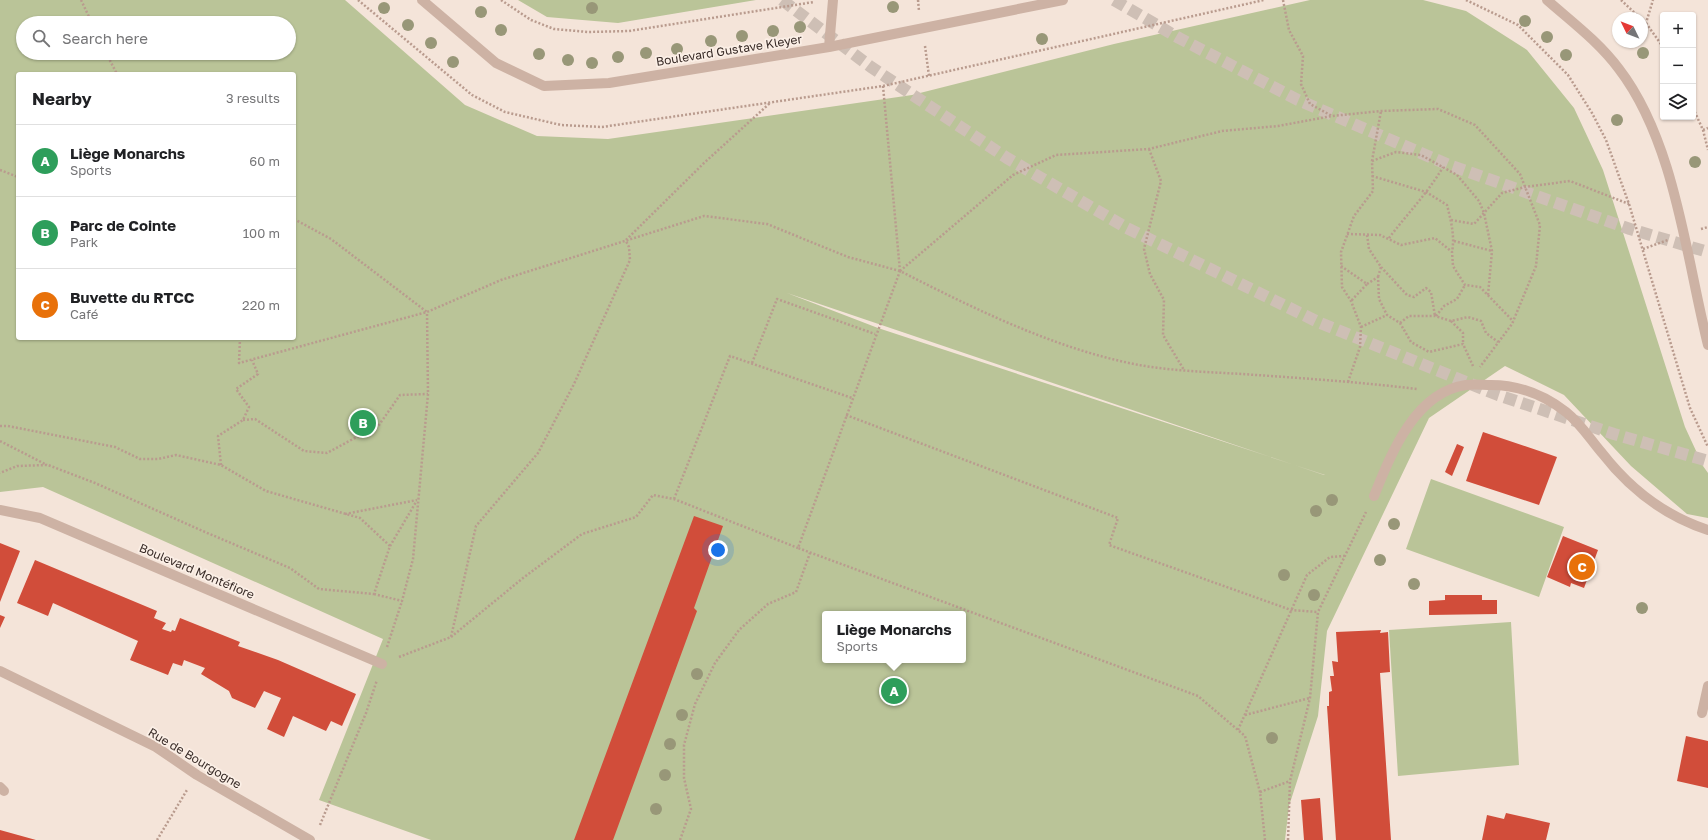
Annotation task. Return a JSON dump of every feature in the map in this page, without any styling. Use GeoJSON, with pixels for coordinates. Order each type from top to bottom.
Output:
{"type":"FeatureCollection","features":[{"type":"Feature","properties":{"kind":"street","name":"Boulevard Gustave Kleyer"},"geometry":{"type":"LineString","coordinates":[[422,0],[496,63],[544,86],[609,83],[829,47],[1064,0]]}},
{"type":"Feature","properties":{"kind":"street"},"geometry":{"type":"LineString","coordinates":[[829,47],[833,0]]}},
{"type":"Feature","properties":{"kind":"street"},"geometry":{"type":"LineString","coordinates":[[1547,0],[1601,47],[1620,70],[1636,94],[1650,122],[1664,158],[1684,235],[1708,345]]}},
{"type":"Feature","properties":{"kind":"street"},"geometry":{"type":"LineString","coordinates":[[1374,496],[1390,455],[1414,417],[1441,393],[1466,385],[1503,385],[1545,397],[1567,413],[1588,434],[1602,454],[1632,488],[1659,508],[1688,524],[1708,530]]}},
{"type":"Feature","properties":{"kind":"street","name":"Boulevard Montéfiore"},"geometry":{"type":"LineString","coordinates":[[0,510],[40,518],[382,664]]}},
{"type":"Feature","properties":{"kind":"street","name":"Rue de Bourgogne"},"geometry":{"type":"LineString","coordinates":[[0,670],[156,747],[197,774],[310,840]]}},
{"type":"Feature","properties":{"kind":"street"},"geometry":{"type":"LineString","coordinates":[[1702,713],[1708,686]]}},
{"type":"Feature","properties":{"kind":"path"},"geometry":{"type":"LineString","coordinates":[[81,0],[89,16]]}},
{"type":"Feature","properties":{"kind":"path"},"geometry":{"type":"LineString","coordinates":[[500,0],[531,20],[554,29],[588,32],[629,32],[818,1]]}},
{"type":"Feature","properties":{"kind":"path"},"geometry":{"type":"LineString","coordinates":[[626,241],[704,163],[770,103],[883,86],[1264,0]]}},
{"type":"Feature","properties":{"kind":"path"},"geometry":{"type":"LineString","coordinates":[[1283,0],[1288,30],[1303,56],[1301,84],[1310,104],[1332,116]]}},
{"type":"Feature","properties":{"kind":"path"},"geometry":{"type":"LineString","coordinates":[[1466,0],[1518,25],[1568,75],[1592,113],[1606,140],[1630,204],[1690,408],[1708,447]]}},
{"type":"Feature","properties":{"kind":"path"},"geometry":{"type":"LineString","coordinates":[[1621,0],[1634,12]]}},
{"type":"Feature","properties":{"kind":"path"},"geometry":{"type":"LineString","coordinates":[[1648,16],[1653,0]]}},
{"type":"Feature","properties":{"kind":"path"},"geometry":{"type":"LineString","coordinates":[[1648,26],[1660,43]]}},
{"type":"Feature","properties":{"kind":"path"},"geometry":{"type":"LineString","coordinates":[[922,29],[929,76]]}},
{"type":"Feature","properties":{"kind":"path"},"geometry":{"type":"LineString","coordinates":[[110,60],[116,72]]}},
{"type":"Feature","properties":{"kind":"path"},"geometry":{"type":"LineString","coordinates":[[798,548],[875,334],[900,271],[883,86]]}},
{"type":"Feature","properties":{"kind":"path"},"geometry":{"type":"LineString","coordinates":[[900,271],[1013,175],[1056,155],[1149,149],[1222,132],[1278,126],[1332,116],[1381,111],[1438,109],[1475,126],[1520,174],[1540,226],[1536,266],[1513,320],[1476,372],[1463,344],[1463,333],[1451,321],[1435,316],[1410,316],[1400,323]]}},
{"type":"Feature","properties":{"kind":"path"},"geometry":{"type":"LineString","coordinates":[[1348,382],[1360,347],[1361,327],[1351,301],[1342,287],[1340,266],[1341,252],[1354,216],[1373,191],[1372,161],[1381,111]]}},
{"type":"Feature","properties":{"kind":"path"},"geometry":{"type":"LineString","coordinates":[[1696,115],[1703,130],[1708,150]]}},
{"type":"Feature","properties":{"kind":"path"},"geometry":{"type":"LineString","coordinates":[[1703,130],[1708,128]]}},
{"type":"Feature","properties":{"kind":"path"},"geometry":{"type":"LineString","coordinates":[[1149,149],[1161,181],[1144,249],[1150,274],[1164,300],[1163,335],[1184,370]]}},
{"type":"Feature","properties":{"kind":"path"},"geometry":{"type":"LineString","coordinates":[[1372,161],[1396,152],[1421,155],[1457,175],[1479,201],[1484,213],[1492,251],[1488,295]]}},
{"type":"Feature","properties":{"kind":"path"},"geometry":{"type":"LineString","coordinates":[[1389,238],[1426,192],[1443,167]]}},
{"type":"Feature","properties":{"kind":"path"},"geometry":{"type":"LineString","coordinates":[[0,170],[16,176]]}},
{"type":"Feature","properties":{"kind":"path"},"geometry":{"type":"LineString","coordinates":[[1372,176],[1426,192],[1447,205],[1454,241],[1452,266],[1465,285],[1480,287],[1513,320]]}},
{"type":"Feature","properties":{"kind":"path"},"geometry":{"type":"LineString","coordinates":[[1451,220],[1474,224],[1502,193],[1525,187],[1570,181],[1630,204]]}},
{"type":"Feature","properties":{"kind":"path"},"geometry":{"type":"LineString","coordinates":[[240,340],[239,363],[427,312],[501,280],[704,216],[767,224],[848,258],[900,271],[949,296],[1057,343],[1139,365],[1184,370],[1348,382],[1441,393]]}},
{"type":"Feature","properties":{"kind":"path"},"geometry":{"type":"LineString","coordinates":[[296,220],[331,239],[427,312]]}},
{"type":"Feature","properties":{"kind":"path"},"geometry":{"type":"LineString","coordinates":[[1347,234],[1380,235],[1401,245],[1435,238],[1452,252]]}},
{"type":"Feature","properties":{"kind":"path"},"geometry":{"type":"LineString","coordinates":[[1367,235],[1369,249],[1381,267],[1407,295],[1414,297],[1426,288],[1431,292],[1435,316]]}},
{"type":"Feature","properties":{"kind":"path"},"geometry":{"type":"LineString","coordinates":[[1643,248],[1684,235]]}},
{"type":"Feature","properties":{"kind":"path"},"geometry":{"type":"LineString","coordinates":[[451,637],[476,526],[538,453],[574,384],[630,260],[629,247],[626,241]]}},
{"type":"Feature","properties":{"kind":"path"},"geometry":{"type":"LineString","coordinates":[[1454,241],[1492,251]]}},
{"type":"Feature","properties":{"kind":"path"},"geometry":{"type":"LineString","coordinates":[[1340,266],[1367,284]]}},
{"type":"Feature","properties":{"kind":"path"},"geometry":{"type":"LineString","coordinates":[[1381,267],[1378,277],[1379,299],[1387,314],[1400,323],[1410,342],[1429,352],[1463,344]]}},
{"type":"Feature","properties":{"kind":"path"},"geometry":{"type":"LineString","coordinates":[[1351,301],[1367,284],[1378,277]]}},
{"type":"Feature","properties":{"kind":"path"},"geometry":{"type":"LineString","coordinates":[[1435,316],[1444,306],[1457,299],[1465,285]]}},
{"type":"Feature","properties":{"kind":"path"},"geometry":{"type":"LineString","coordinates":[[752,363],[777,299],[875,334]]}},
{"type":"Feature","properties":{"kind":"path"},"geometry":{"type":"LineString","coordinates":[[386,649],[402,601],[413,559],[417,500],[428,394],[427,312]]}},
{"type":"Feature","properties":{"kind":"path"},"geometry":{"type":"LineString","coordinates":[[1361,327],[1387,314]]}},
{"type":"Feature","properties":{"kind":"path"},"geometry":{"type":"LineString","coordinates":[[1451,321],[1468,317],[1481,321],[1486,333],[1498,342]]}},
{"type":"Feature","properties":{"kind":"path"},"geometry":{"type":"LineString","coordinates":[[674,498],[730,356],[852,398]]}},
{"type":"Feature","properties":{"kind":"path"},"geometry":{"type":"LineString","coordinates":[[243,420],[249,408],[236,389],[258,374],[252,360]]}},
{"type":"Feature","properties":{"kind":"path"},"geometry":{"type":"LineString","coordinates":[[221,465],[218,436],[243,420],[255,419],[304,452],[327,453],[379,425],[400,395],[428,394]]}},
{"type":"Feature","properties":{"kind":"path"},"geometry":{"type":"LineString","coordinates":[[846,415],[1118,518],[1109,545],[1291,610],[1318,612]]}},
{"type":"Feature","properties":{"kind":"path"},"geometry":{"type":"LineString","coordinates":[[0,426],[8,426],[115,447],[140,459],[158,459],[176,455],[221,465],[266,490],[360,518],[390,546]]}},
{"type":"Feature","properties":{"kind":"path"},"geometry":{"type":"LineString","coordinates":[[0,441],[48,465],[95,483],[290,568],[319,589],[374,594],[402,601]]}},
{"type":"Feature","properties":{"kind":"path"},"geometry":{"type":"LineString","coordinates":[[0,473],[17,466],[48,465]]}},
{"type":"Feature","properties":{"kind":"path"},"geometry":{"type":"LineString","coordinates":[[327,807],[366,713],[382,664],[451,637],[523,578],[582,534],[636,517],[653,495],[674,498],[810,553],[1198,696],[1245,736],[1260,792],[1265,840]]}},
{"type":"Feature","properties":{"kind":"path"},"geometry":{"type":"LineString","coordinates":[[1288,840],[1290,781],[1310,698],[1318,612],[1374,496]]}},
{"type":"Feature","properties":{"kind":"path"},"geometry":{"type":"LineString","coordinates":[[345,514],[417,500]]}},
{"type":"Feature","properties":{"kind":"path"},"geometry":{"type":"LineString","coordinates":[[374,594],[390,546],[417,500]]}},
{"type":"Feature","properties":{"kind":"path"},"geometry":{"type":"LineString","coordinates":[[680,840],[691,809],[684,778],[684,745],[695,704],[715,663],[739,630],[768,604],[796,592],[810,553]]}},
{"type":"Feature","properties":{"kind":"path"},"geometry":{"type":"LineString","coordinates":[[1238,730],[1307,574],[1330,557],[1345,556]]}},
{"type":"Feature","properties":{"kind":"path"},"geometry":{"type":"LineString","coordinates":[[1245,716],[1310,698]]}},
{"type":"Feature","properties":{"kind":"path"},"geometry":{"type":"LineString","coordinates":[[157,840],[197,774]]}},
{"type":"Feature","properties":{"kind":"path"},"geometry":{"type":"LineString","coordinates":[[1260,792],[1290,781]]}},
{"type":"Feature","properties":{"kind":"green space"},"geometry":{"type":"Polygon","coordinates":[[[0,0],[345,0],[465,105],[537,136],[608,139],[912,95],[1114,44],[1310,0],[1423,0],[1466,11],[1527,50],[1574,108],[1603,170],[1685,427],[1703,466],[1708,473],[1708,518],[1687,514],[1631,466],[1564,395],[1505,366],[1429,418],[1327,631],[1318,716],[1289,806],[1285,840],[431,840],[319,800],[383,639],[43,487],[0,492],[0,0]],[[787,293],[878,328],[1291,464],[787,293]]]}},
{"type":"Feature","properties":{"kind":"green space"},"geometry":{"type":"Polygon","coordinates":[[[518,0],[756,0],[618,23],[547,17],[518,0]]]}},
{"type":"Feature","properties":{"kind":"green space"},"geometry":{"type":"Polygon","coordinates":[[[1431,479],[1564,527],[1539,597],[1406,549],[1431,479]]]}},
{"type":"Feature","properties":{"kind":"green space"},"geometry":{"type":"Polygon","coordinates":[[[1511,622],[1519,765],[1398,776],[1389,630],[1511,622]]]}},
{"type":"Feature","properties":{"kind":"building"},"geometry":{"type":"Polygon","coordinates":[[[1483,432],[1557,457],[1539,505],[1466,481],[1483,432]]]}},
{"type":"Feature","properties":{"kind":"building"},"geometry":{"type":"Polygon","coordinates":[[[1457,444],[1464,447],[1452,476],[1445,472],[1457,444]]]}},
{"type":"Feature","properties":{"kind":"building"},"geometry":{"type":"Polygon","coordinates":[[[694,516],[723,526],[694,608],[697,611],[613,840],[574,840],[694,516]]]}},
{"type":"Feature","properties":{"kind":"building"},"geometry":{"type":"Polygon","coordinates":[[[1563,536],[1598,550],[1584,588],[1571,583],[1570,587],[1547,577],[1563,536]]]}},
{"type":"Feature","properties":{"kind":"building"},"geometry":{"type":"Polygon","coordinates":[[[0,543],[20,551],[0,602],[0,543]]]}},
{"type":"Feature","properties":{"kind":"building"},"geometry":{"type":"Polygon","coordinates":[[[35,560],[157,611],[154,618],[166,623],[162,629],[171,632],[172,630],[175,631],[180,618],[240,642],[238,646],[278,660],[356,694],[342,726],[331,721],[326,731],[293,716],[284,737],[267,729],[281,698],[264,691],[255,708],[232,698],[229,691],[201,674],[205,668],[184,660],[182,666],[173,663],[168,675],[130,660],[138,641],[53,603],[48,616],[17,603],[35,560]]]}},
{"type":"Feature","properties":{"kind":"building"},"geometry":{"type":"Polygon","coordinates":[[[1445,595],[1482,595],[1482,600],[1497,600],[1497,614],[1429,615],[1429,601],[1445,600],[1445,595]]]}},
{"type":"Feature","properties":{"kind":"building"},"geometry":{"type":"Polygon","coordinates":[[[0,615],[5,617],[0,628],[0,615]]]}},
{"type":"Feature","properties":{"kind":"building"},"geometry":{"type":"Polygon","coordinates":[[[1381,630],[1380,633],[1388,632],[1390,672],[1380,673],[1391,840],[1336,840],[1327,706],[1329,706],[1329,692],[1332,691],[1330,676],[1334,676],[1332,661],[1338,662],[1336,632],[1381,630]]]}},
{"type":"Feature","properties":{"kind":"building"},"geometry":{"type":"Polygon","coordinates":[[[1686,736],[1708,741],[1708,788],[1677,781],[1686,736]]]}},
{"type":"Feature","properties":{"kind":"building"},"geometry":{"type":"Polygon","coordinates":[[[1320,798],[1323,840],[1304,840],[1301,800],[1320,798]]]}},
{"type":"Feature","properties":{"kind":"building"},"geometry":{"type":"Polygon","coordinates":[[[1506,813],[1550,823],[1546,840],[1482,840],[1487,815],[1504,819],[1506,813]]]}},
{"type":"Feature","properties":{"kind":"building"},"geometry":{"type":"Polygon","coordinates":[[[0,830],[36,840],[0,840],[0,830]]]}},
{"type":"Feature","properties":{"kind":"tunnel"},"geometry":{"type":"LineString","coordinates":[[782,0],[871,67],[1007,158],[1127,228],[1318,322],[1498,395],[1614,434],[1708,461]]}},
{"type":"Feature","properties":{"kind":"tunnel"},"geometry":{"type":"LineString","coordinates":[[1114,0],[1179,38],[1298,100],[1449,165],[1630,229],[1708,252]]}},
{"type":"Feature","properties":{"kind":"place","name":"Parc de Cointe"},"geometry":{"type":"Point","coordinates":[363,423]}},
{"type":"Feature","properties":{"kind":"place","name":"Buvette du RTCC"},"geometry":{"type":"Point","coordinates":[1582,567]}},
{"type":"Feature","properties":{"kind":"place","name":"Liège Monarchs"},"geometry":{"type":"Point","coordinates":[894,691]}}]}
